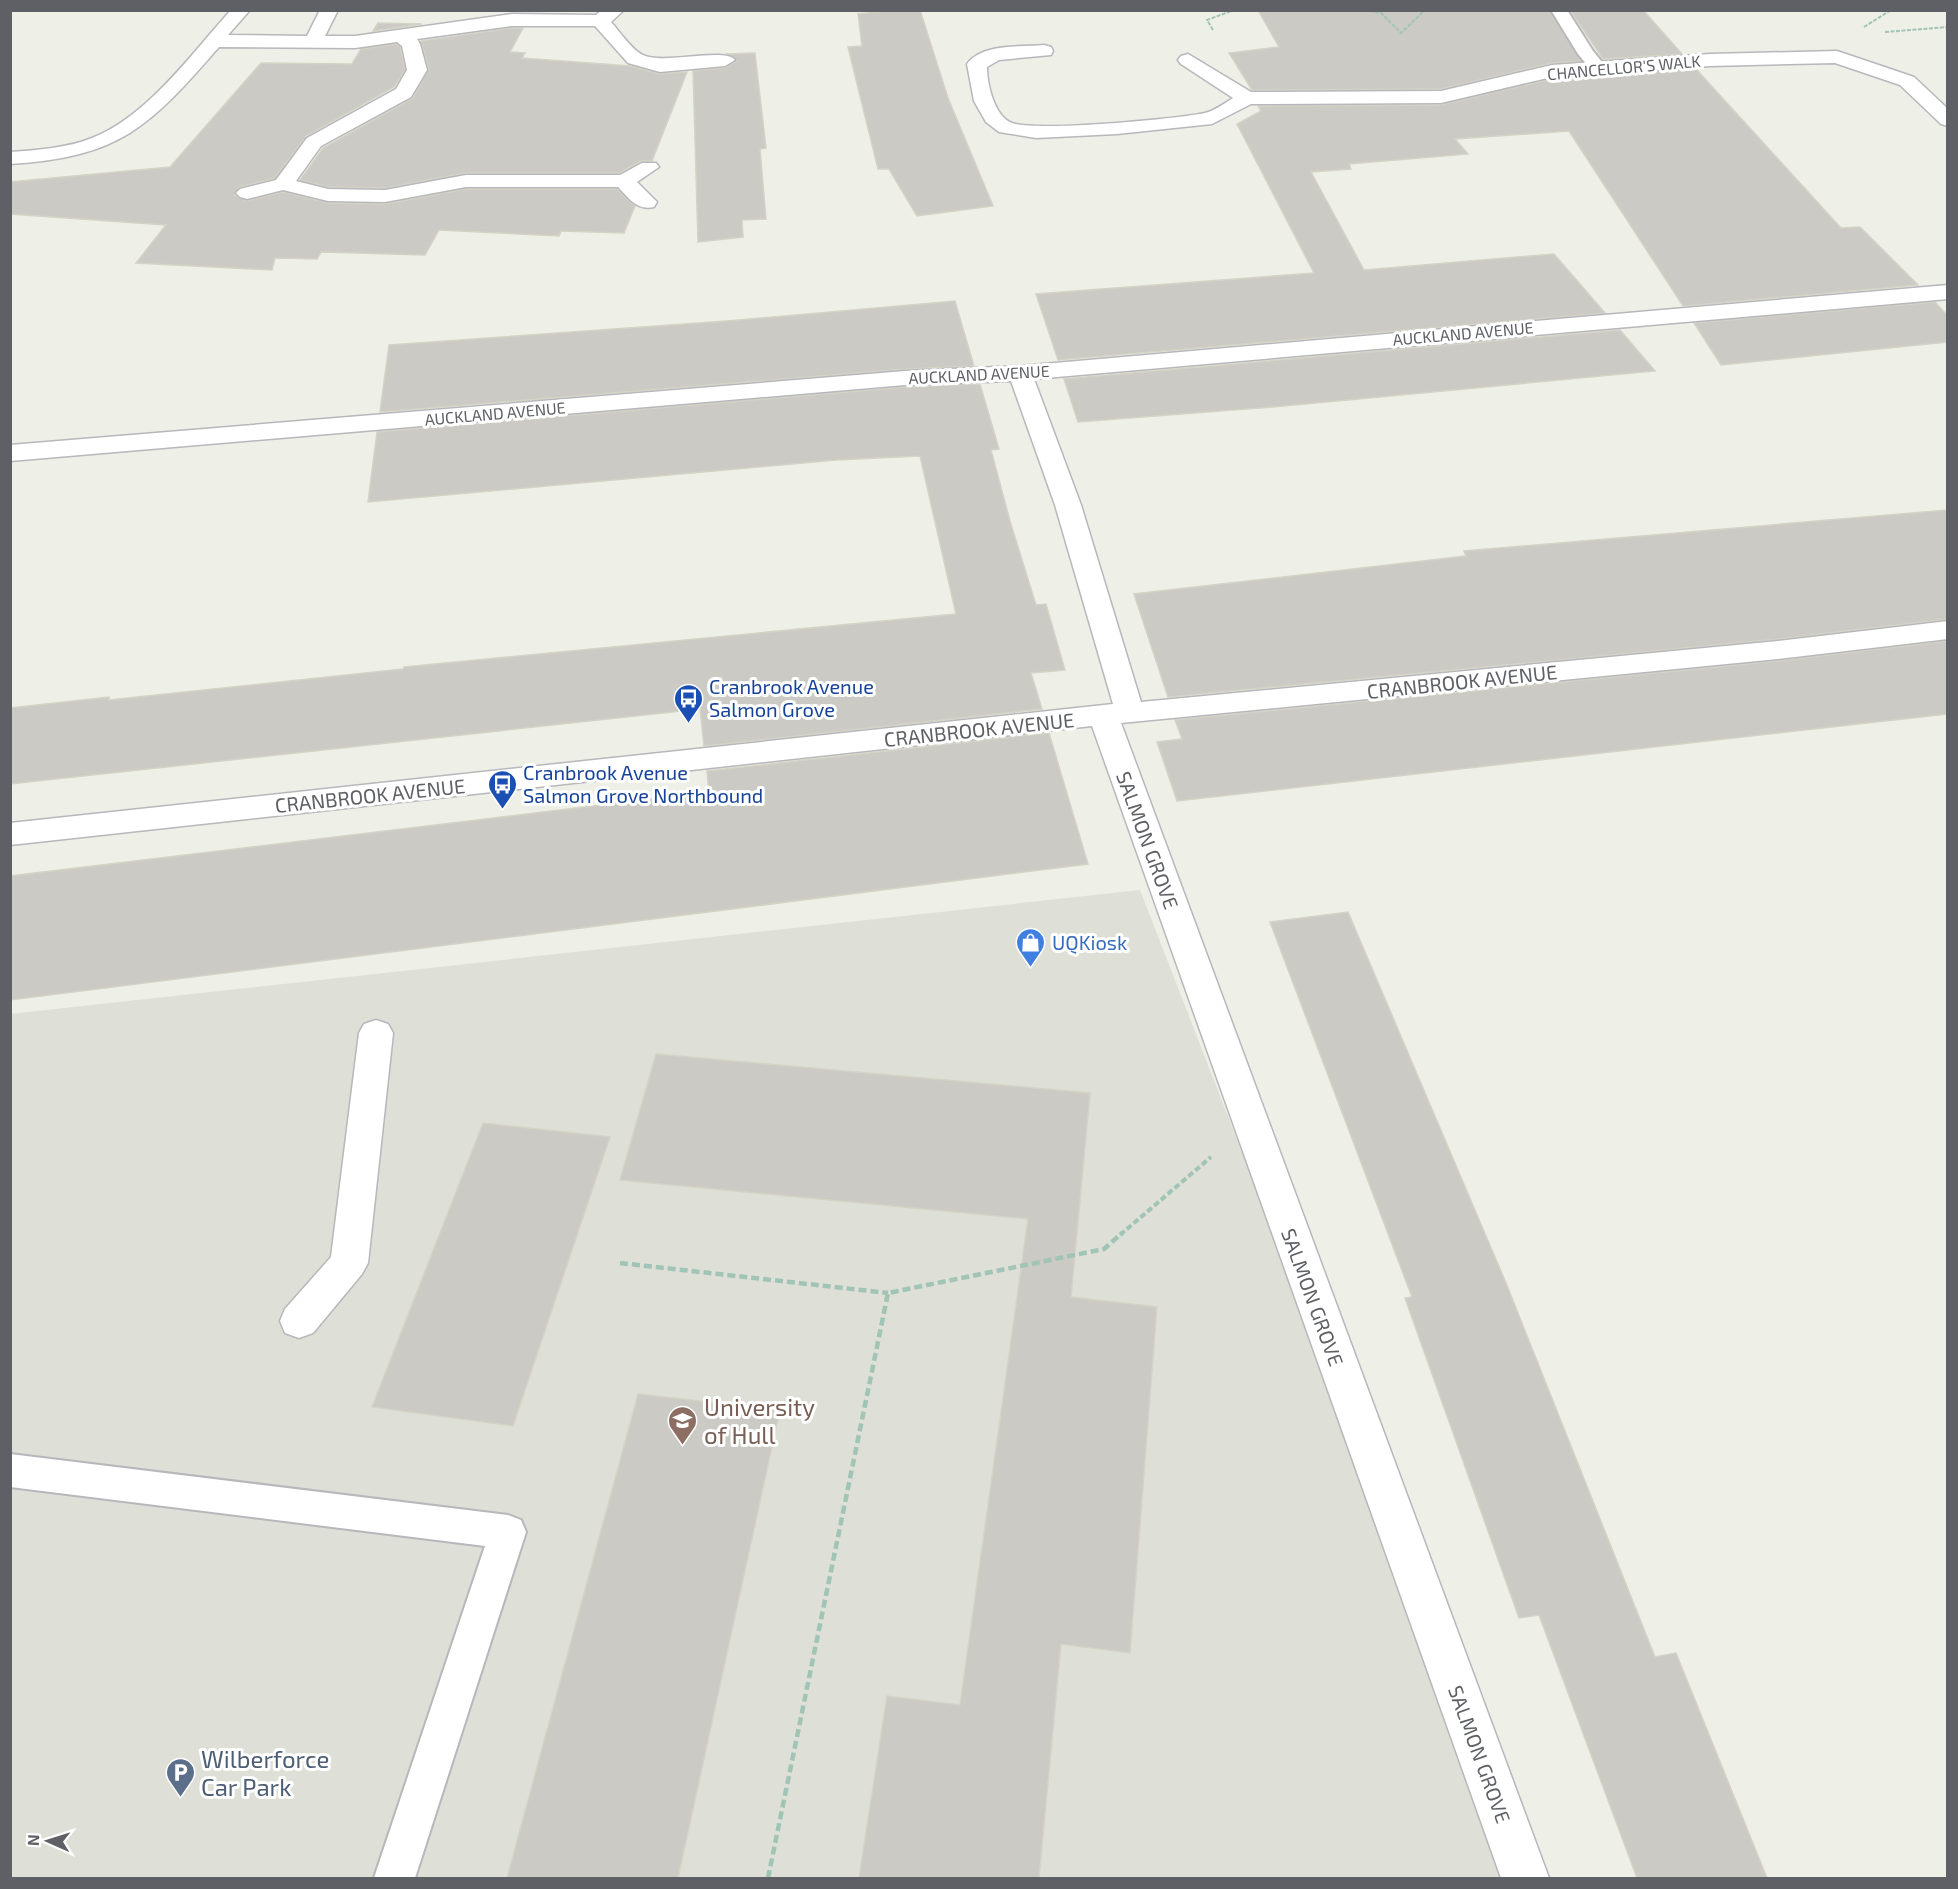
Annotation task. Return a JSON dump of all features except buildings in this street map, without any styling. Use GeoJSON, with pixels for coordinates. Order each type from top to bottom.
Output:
{"type":"FeatureCollection","features":[{"type":"Feature","properties":{"kind":"street"},"geometry":{"type":"LineString","coordinates":[[10,159],[73,149],[112,136],[148,110],[241,10]]}},
{"type":"Feature","properties":{"kind":"street"},"geometry":{"type":"LineString","coordinates":[[313,42],[329,10]]}},
{"type":"Feature","properties":{"kind":"street"},"geometry":{"type":"LineString","coordinates":[[212,41],[355,42],[512,20],[607,16],[635,59],[660,66],[725,60]]}},
{"type":"Feature","properties":{"kind":"street"},"geometry":{"type":"LineString","coordinates":[[283,184],[314,142],[404,93],[417,70],[411,44],[401,35]]}},
{"type":"Feature","properties":{"kind":"street"},"geometry":{"type":"LineString","coordinates":[[1044,51],[995,55],[977,64],[977,75],[984,101],[993,118],[1006,128],[1036,132],[1117,128],[1212,118],[1246,98],[1188,60]]}},
{"type":"Feature","properties":{"kind":"street","name":"CHANCELLOR'S WALK"},"geometry":{"type":"LineString","coordinates":[[1246,98],[1441,97],[1552,70],[1710,60],[1837,57],[1907,81],[1947,120]]}},
{"type":"Feature","properties":{"kind":"street"},"geometry":{"type":"LineString","coordinates":[[247,193],[283,184],[328,195],[385,196],[466,181],[624,181],[649,167]]}},
{"type":"Feature","properties":{"kind":"street"},"geometry":{"type":"LineString","coordinates":[[624,181],[646,202]]}},
{"type":"Feature","properties":{"kind":"street","name":"AUCKLAND AVENUE"},"geometry":{"type":"LineString","coordinates":[[10,453],[905,378],[1020,373],[1947,292]]}},
{"type":"Feature","properties":{"kind":"street","name":"SALMON GROVE"},"geometry":{"type":"LineString","coordinates":[[1020,373],[1068,505],[1117,714],[1250,1123],[1525,1878]]}},
{"type":"Feature","properties":{"kind":"street","name":"CRANBROOK AVENUE"},"geometry":{"type":"LineString","coordinates":[[10,834],[1117,714],[1778,650],[1947,630]]}},
{"type":"Feature","properties":{"kind":"street"},"geometry":{"type":"LineString","coordinates":[[298,1321],[349,1263],[376,1033]]}},
{"type":"Feature","properties":{"kind":"lane"},"geometry":{"type":"LineString","coordinates":[[1559,10],[1586,54],[1598,67]]}},
{"type":"Feature","properties":{"kind":"lane"},"geometry":{"type":"LineString","coordinates":[[10,1470],[508,1532],[395,1878]]}},
{"type":"Feature","properties":{"kind":"path"},"geometry":{"type":"LineString","coordinates":[[1364,10],[1381,14],[1401,33],[1425,10]]}},
{"type":"Feature","properties":{"kind":"path"},"geometry":{"type":"LineString","coordinates":[[1860,29],[1891,10]]}},
{"type":"Feature","properties":{"kind":"path"},"geometry":{"type":"LineString","coordinates":[[620,1263],[888,1293],[1104,1249],[1250,1123]]}},
{"type":"Feature","properties":{"kind":"path"},"geometry":{"type":"LineString","coordinates":[[768,1878],[888,1293]]}},
{"type":"Feature","properties":{"kind":"shaded area","name":"University of Hull"},"geometry":{"type":"Polygon","coordinates":[[[1140,890],[1524,1878],[11,1878],[10,1014],[1140,890]]]}},
{"type":"Feature","properties":{"kind":"place","name":"Cranbrook Avenue Salmon Grove"},"geometry":{"type":"Point","coordinates":[688,724]}},
{"type":"Feature","properties":{"kind":"place","name":"Cranbrook Avenue Salmon Grove Northbound"},"geometry":{"type":"Point","coordinates":[502,810]}},
{"type":"Feature","properties":{"kind":"place","name":"UQKiosk"},"geometry":{"type":"Point","coordinates":[1031,968]}},
{"type":"Feature","properties":{"kind":"place","name":"University of Hull"},"geometry":{"type":"Point","coordinates":[683,1446]}},
{"type":"Feature","properties":{"kind":"place","name":"Wilberforce Car Park"},"geometry":{"type":"Point","coordinates":[180,1798]}}]}
